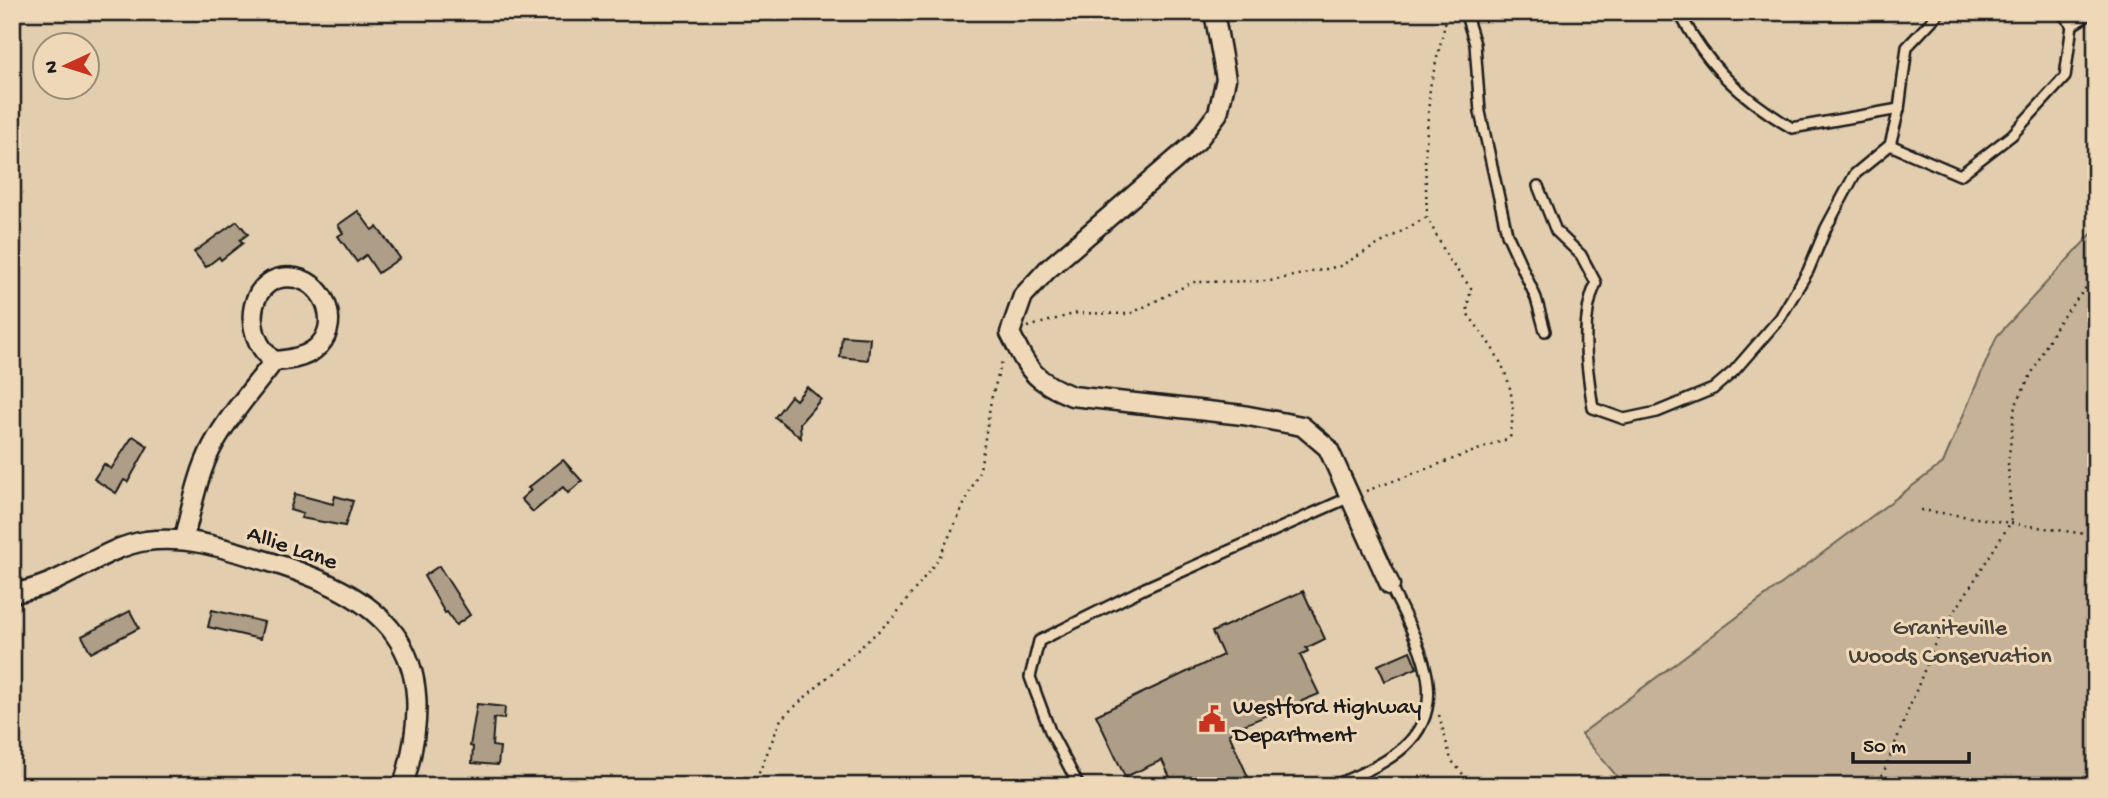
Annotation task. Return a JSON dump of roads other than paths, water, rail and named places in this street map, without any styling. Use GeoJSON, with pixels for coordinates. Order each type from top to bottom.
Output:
{"type":"FeatureCollection","features":[{"type":"Feature","properties":{"kind":"street"},"geometry":{"type":"LineString","coordinates":[[1214,12],[1226,79],[1218,113],[1197,141],[1047,270],[1023,296],[1010,332],[1024,362],[1045,386],[1072,396],[1243,415],[1302,426],[1328,448],[1390,584]]}},
{"type":"Feature","properties":{"kind":"street"},"geometry":{"type":"LineString","coordinates":[[295,278],[314,285],[325,300],[329,318],[326,335],[315,349],[293,360],[274,361],[260,350],[254,337],[252,311],[268,283],[278,279],[295,278]]}},
{"type":"Feature","properties":{"kind":"street"},"geometry":{"type":"LineString","coordinates":[[184,538],[213,444],[274,361]]}},
{"type":"Feature","properties":{"kind":"street","name":"Allie Lane"},"geometry":{"type":"LineString","coordinates":[[12,593],[65,578],[103,557],[141,542],[184,538],[292,568],[334,584],[362,600],[385,621],[413,673],[417,705],[410,762],[403,786]]}},
{"type":"Feature","properties":{"kind":"lane"},"geometry":{"type":"LineString","coordinates":[[1465,12],[1475,44],[1480,112],[1507,234],[1536,298],[1545,331]]}},
{"type":"Feature","properties":{"kind":"lane"},"geometry":{"type":"LineString","coordinates":[[1679,12],[1698,49],[1752,104],[1793,128],[1899,109]]}},
{"type":"Feature","properties":{"kind":"lane"},"geometry":{"type":"LineString","coordinates":[[1538,186],[1556,231],[1581,255],[1596,283],[1590,298],[1586,360],[1593,408],[1624,419],[1657,412],[1713,389],[1734,371],[1780,318],[1808,271],[1826,228],[1855,174],[1890,145],[1899,109],[1907,47],[1940,12]]}},
{"type":"Feature","properties":{"kind":"lane"},"geometry":{"type":"LineString","coordinates":[[1890,145],[1960,174],[2012,135],[2064,77],[2072,25],[2061,12]]}},
{"type":"Feature","properties":{"kind":"lane"},"geometry":{"type":"LineString","coordinates":[[2072,25],[2093,12]]}},
{"type":"Feature","properties":{"kind":"lane"},"geometry":{"type":"LineString","coordinates":[[1079,786],[1050,731],[1030,677],[1039,641],[1145,588],[1350,497]]}},
{"type":"Feature","properties":{"kind":"lane"},"geometry":{"type":"LineString","coordinates":[[1333,786],[1381,763],[1405,746],[1424,721],[1431,688],[1423,657],[1390,584]]}},
{"type":"Feature","properties":{"kind":"place","name":"Westford Highway Department"},"geometry":{"type":"Point","coordinates":[1212,719]}},
{"type":"Feature","properties":{"kind":"park label","name":"Graniteville Woods Conservation"},"geometry":{"type":"Point","coordinates":[1950,640]}}]}
